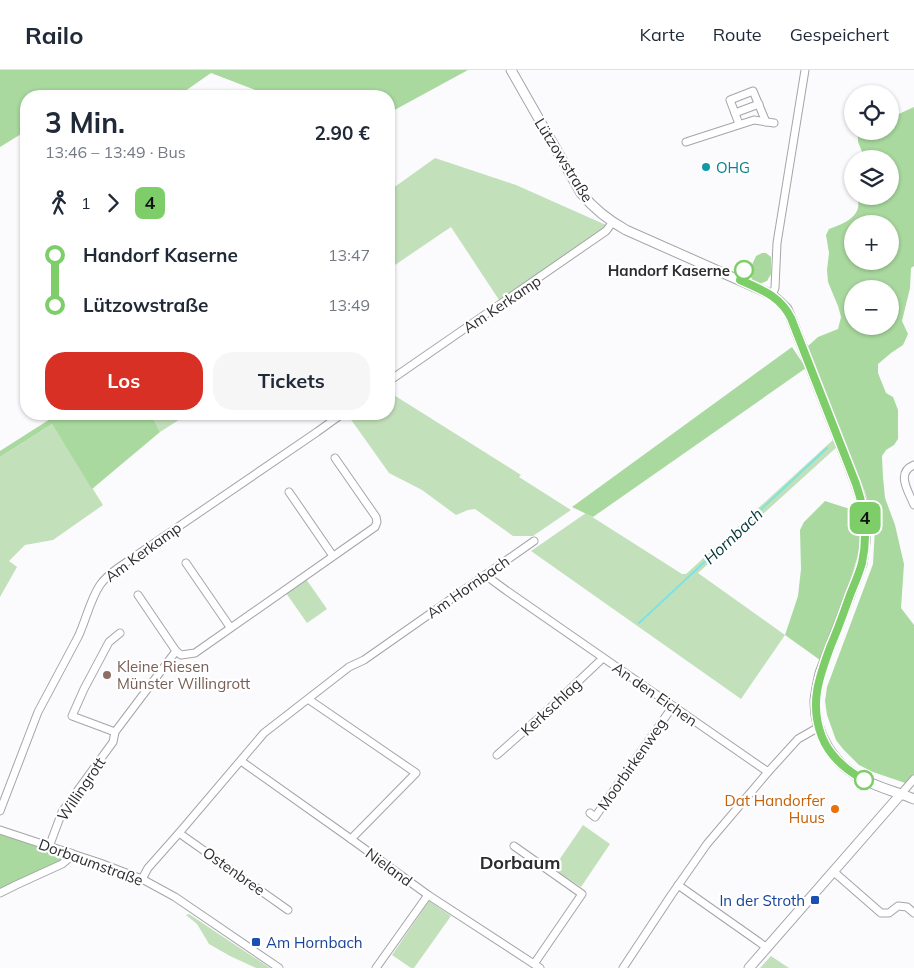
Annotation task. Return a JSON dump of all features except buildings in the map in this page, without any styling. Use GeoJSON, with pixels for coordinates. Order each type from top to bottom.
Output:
{"type":"FeatureCollection","features":[{"type":"Feature","properties":{"kind":"street","name":"Lützowstraße"},"geometry":{"type":"LineString","coordinates":[[511,70],[581,193],[612,223],[759,288],[772,295],[786,309],[856,484],[866,526],[862,564],[820,674],[815,701],[818,727],[833,755],[848,770],[864,780],[914,799]]}},
{"type":"Feature","properties":{"kind":"street"},"geometry":{"type":"LineString","coordinates":[[772,295],[775,288],[778,243],[805,70]]}},
{"type":"Feature","properties":{"kind":"street"},"geometry":{"type":"LineString","coordinates":[[686,142],[754,120],[770,122],[759,104],[754,91],[730,100],[739,124]]}},
{"type":"Feature","properties":{"kind":"street"},"geometry":{"type":"LineString","coordinates":[[735,113],[759,104]]}},
{"type":"Feature","properties":{"kind":"street","name":"Am Kerkamp"},"geometry":{"type":"LineString","coordinates":[[395,377],[606,231],[612,223]]}},
{"type":"Feature","properties":{"kind":"street","name":"Am Kerkamp"},"geometry":{"type":"LineString","coordinates":[[0,811],[38,712],[78,637],[96,592],[104,580],[118,568],[334,420]]}},
{"type":"Feature","properties":{"kind":"street"},"geometry":{"type":"LineString","coordinates":[[138,594],[176,651],[181,655],[195,652],[375,527],[377,522],[376,516],[335,458]]}},
{"type":"Feature","properties":{"kind":"street"},"geometry":{"type":"LineString","coordinates":[[914,465],[904,472],[904,480],[914,505]]}},
{"type":"Feature","properties":{"kind":"street"},"geometry":{"type":"LineString","coordinates":[[289,492],[333,556]]}},
{"type":"Feature","properties":{"kind":"street","name":"Am Hornbach"},"geometry":{"type":"LineString","coordinates":[[142,879],[148,868],[264,733],[349,667],[364,660],[534,541]]}},
{"type":"Feature","properties":{"kind":"street"},"geometry":{"type":"LineString","coordinates":[[186,563],[230,627]]}},
{"type":"Feature","properties":{"kind":"street","name":"An den Eichen"},"geometry":{"type":"LineString","coordinates":[[487,574],[499,585],[768,772]]}},
{"type":"Feature","properties":{"kind":"street"},"geometry":{"type":"LineString","coordinates":[[115,732],[72,716],[109,642],[120,633]]}},
{"type":"Feature","properties":{"kind":"street","name":"Willingrott"},"geometry":{"type":"LineString","coordinates":[[49,847],[62,812],[113,742],[115,732],[176,651]]}},
{"type":"Feature","properties":{"kind":"street","name":"Kerkschlag"},"geometry":{"type":"LineString","coordinates":[[497,755],[603,658]]}},
{"type":"Feature","properties":{"kind":"street"},"geometry":{"type":"LineString","coordinates":[[308,699],[416,773],[352,839]]}},
{"type":"Feature","properties":{"kind":"street","name":"Moorbirkenweg"},"geometry":{"type":"LineString","coordinates":[[590,813],[595,817],[673,706]]}},
{"type":"Feature","properties":{"kind":"street"},"geometry":{"type":"LineString","coordinates":[[623,968],[678,885],[715,834],[798,739],[818,727]]}},
{"type":"Feature","properties":{"kind":"street","name":"Nieland"},"geometry":{"type":"LineString","coordinates":[[241,760],[428,895],[537,966]]}},
{"type":"Feature","properties":{"kind":"street"},"geometry":{"type":"LineString","coordinates":[[749,968],[914,779]]}},
{"type":"Feature","properties":{"kind":"street","name":"Dorbaumstraße"},"geometry":{"type":"LineString","coordinates":[[0,830],[142,879],[175,897],[279,968]]}},
{"type":"Feature","properties":{"kind":"street","name":"Ostenbree"},"geometry":{"type":"LineString","coordinates":[[179,833],[288,910]]}},
{"type":"Feature","properties":{"kind":"street"},"geometry":{"type":"LineString","coordinates":[[514,846],[582,894],[537,966]]}},
{"type":"Feature","properties":{"kind":"street"},"geometry":{"type":"LineString","coordinates":[[0,893],[62,864],[71,854]]}},
{"type":"Feature","properties":{"kind":"street"},"geometry":{"type":"LineString","coordinates":[[834,872],[880,913],[889,913],[898,906],[907,907],[914,913]]}},
{"type":"Feature","properties":{"kind":"street"},"geometry":{"type":"LineString","coordinates":[[678,885],[767,948]]}},
{"type":"Feature","properties":{"kind":"street"},"geometry":{"type":"LineString","coordinates":[[376,968],[428,895]]}},
{"type":"Feature","properties":{"kind":"green space"},"geometry":{"type":"Polygon","coordinates":[[[0,70],[468,70],[395,110],[395,90],[255,90],[211,73],[187,90],[20,90],[20,135],[0,147],[0,70]]]}},
{"type":"Feature","properties":{"kind":"green space"},"geometry":{"type":"Polygon","coordinates":[[[914,107],[914,266],[911,268],[910,288],[902,321],[908,334],[903,345],[878,364],[878,373],[886,393],[893,397],[898,410],[898,439],[882,456],[885,498],[895,525],[904,564],[901,608],[914,625],[914,786],[873,772],[859,765],[836,740],[827,715],[825,701],[827,687],[873,564],[875,527],[865,492],[808,346],[818,337],[838,329],[841,317],[828,282],[829,253],[826,235],[829,229],[844,223],[844,270],[899,270],[899,215],[854,215],[858,205],[899,205],[899,150],[861,150],[858,140],[899,140],[899,114],[914,107]]]}},
{"type":"Feature","properties":{"kind":"green space"},"geometry":{"type":"Polygon","coordinates":[[[435,158],[516,185],[606,225],[601,233],[503,306],[451,227],[395,265],[395,187],[435,158]]]}},
{"type":"Feature","properties":{"kind":"green space"},"geometry":{"type":"Polygon","coordinates":[[[766,253],[771,257],[771,274],[767,281],[759,284],[752,281],[750,269],[756,256],[766,253]]]}},
{"type":"Feature","properties":{"kind":"green space"},"geometry":{"type":"Polygon","coordinates":[[[792,347],[806,368],[593,517],[572,507],[792,347]]]}},
{"type":"Feature","properties":{"kind":"green space"},"geometry":{"type":"Polygon","coordinates":[[[395,396],[521,475],[519,477],[571,510],[533,536],[513,536],[475,509],[456,515],[422,490],[389,473],[351,420],[395,420],[395,396]]]}},
{"type":"Feature","properties":{"kind":"green space"},"geometry":{"type":"Polygon","coordinates":[[[49,420],[154,420],[160,432],[92,489],[52,424],[0,457],[0,451],[49,420]]]}},
{"type":"Feature","properties":{"kind":"green space"},"geometry":{"type":"Polygon","coordinates":[[[154,420],[179,420],[160,432],[154,420]]]}},
{"type":"Feature","properties":{"kind":"green space"},"geometry":{"type":"Polygon","coordinates":[[[52,424],[103,505],[53,540],[25,545],[9,561],[17,567],[0,597],[0,457],[52,424]]]}},
{"type":"Feature","properties":{"kind":"green space"},"geometry":{"type":"Polygon","coordinates":[[[835,438],[838,446],[698,573],[785,635],[741,699],[531,551],[586,513],[682,574],[686,574],[835,438]]]}},
{"type":"Feature","properties":{"kind":"green space"},"geometry":{"type":"Polygon","coordinates":[[[825,501],[859,512],[861,536],[857,560],[820,660],[785,635],[798,596],[801,569],[800,530],[804,522],[825,501]]]}},
{"type":"Feature","properties":{"kind":"green space"},"geometry":{"type":"Polygon","coordinates":[[[306,579],[327,609],[307,623],[286,593],[306,579]]]}},
{"type":"Feature","properties":{"kind":"green space"},"geometry":{"type":"Polygon","coordinates":[[[583,825],[610,844],[581,887],[553,869],[583,825]]]}},
{"type":"Feature","properties":{"kind":"green space"},"geometry":{"type":"Polygon","coordinates":[[[0,834],[66,855],[64,865],[0,897],[0,834]]]}},
{"type":"Feature","properties":{"kind":"green space"},"geometry":{"type":"Polygon","coordinates":[[[429,901],[451,916],[414,968],[411,968],[392,955],[429,901]]]}},
{"type":"Feature","properties":{"kind":"green space"},"geometry":{"type":"Polygon","coordinates":[[[189,914],[270,968],[256,968],[209,944],[197,924],[186,915],[189,914]]]}},
{"type":"Feature","properties":{"kind":"green space"},"geometry":{"type":"Polygon","coordinates":[[[771,956],[789,968],[760,968],[771,956]]]}},
{"type":"Feature","properties":{"kind":"waterway","name":"Hornbach"},"geometry":{"type":"LineString","coordinates":[[639,623],[827,448]]}},
{"type":"Feature","properties":{"kind":"bus line","name":"4"},"geometry":{"type":"LineString","coordinates":[[744,270],[740,280],[772,295],[786,309],[791,318],[862,503],[866,526],[862,564],[820,674],[815,701],[818,727],[825,743],[839,762],[864,780]]}},
{"type":"Feature","properties":{"kind":"place","name":"OHG"},"geometry":{"type":"Point","coordinates":[706,167]}},
{"type":"Feature","properties":{"kind":"place","name":"Handorf Kaserne"},"geometry":{"type":"Point","coordinates":[744,270]}},
{"type":"Feature","properties":{"kind":"place","name":"Kleine Riesen Münster Willingrott"},"geometry":{"type":"Point","coordinates":[107,675]}},
{"type":"Feature","properties":{"kind":"place","name":"Dat Handorfer Huus"},"geometry":{"type":"Point","coordinates":[835,809]}},
{"type":"Feature","properties":{"kind":"place","name":"In der Stroth"},"geometry":{"type":"Point","coordinates":[815,900]}},
{"type":"Feature","properties":{"kind":"place","name":"Am Hornbach"},"geometry":{"type":"Point","coordinates":[256,942]}},
{"type":"Feature","properties":{"kind":"district","name":"Dorbaum"},"geometry":{"type":"Point","coordinates":[520,862]}}]}
